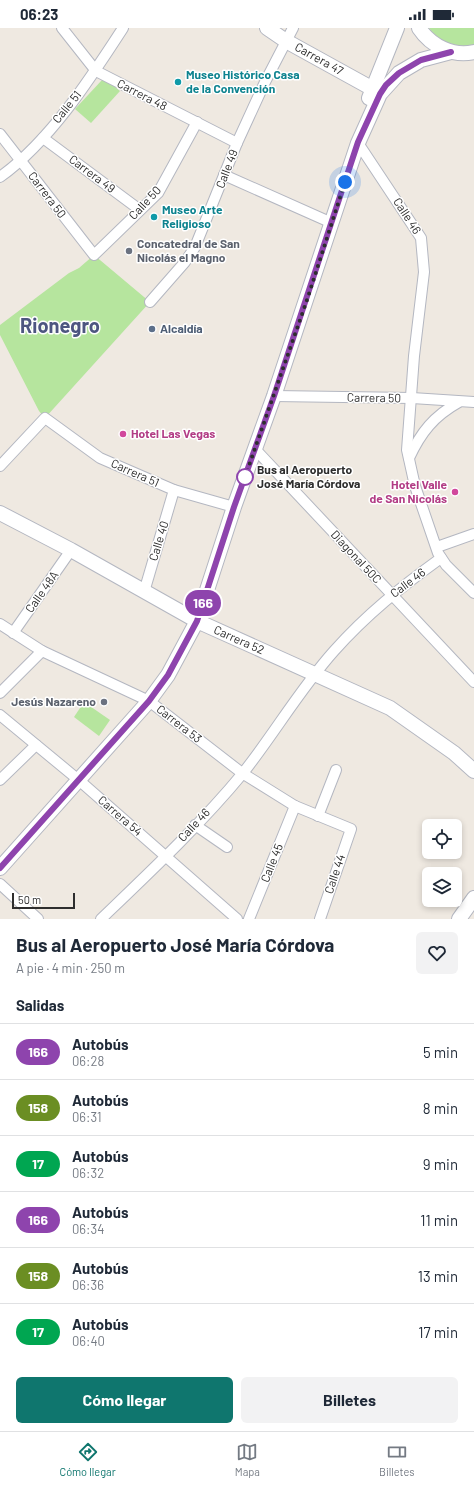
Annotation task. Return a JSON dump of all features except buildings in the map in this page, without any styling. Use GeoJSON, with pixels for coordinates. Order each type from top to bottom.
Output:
{"type":"FeatureCollection","features":[{"type":"Feature","properties":{"kind":"main road","name":"Carrera 47"},"geometry":{"type":"LineString","coordinates":[[267,28],[286,41],[373,89]]}},
{"type":"Feature","properties":{"kind":"main road"},"geometry":{"type":"LineString","coordinates":[[358,142],[358,126],[397,28]]}},
{"type":"Feature","properties":{"kind":"main road"},"geometry":{"type":"LineString","coordinates":[[419,28],[436,46],[451,52],[468,54],[474,52]]}},
{"type":"Feature","properties":{"kind":"main road"},"geometry":{"type":"LineString","coordinates":[[0,868],[149,701],[168,675],[197,621],[234,507],[274,396],[358,142],[386,85],[399,73],[421,60],[451,52]]}},
{"type":"Feature","properties":{"kind":"main road"},"geometry":{"type":"LineString","coordinates":[[373,89],[386,85]]}},
{"type":"Feature","properties":{"kind":"main road","name":"Carrera 52"},"geometry":{"type":"LineString","coordinates":[[0,513],[71,550],[197,621],[390,708],[454,753],[474,771]]}},
{"type":"Feature","properties":{"kind":"main road"},"geometry":{"type":"LineString","coordinates":[[459,919],[474,898]]}},
{"type":"Feature","properties":{"kind":"street","name":"Carrera 48"},"geometry":{"type":"LineString","coordinates":[[62,28],[96,71],[237,143]]}},
{"type":"Feature","properties":{"kind":"street","name":"Calle 51"},"geometry":{"type":"LineString","coordinates":[[0,177],[21,161],[43,138],[96,71],[123,28]]}},
{"type":"Feature","properties":{"kind":"street","name":"Calle 49"},"geometry":{"type":"LineString","coordinates":[[150,302],[192,252],[237,143],[265,82],[293,28]]}},
{"type":"Feature","properties":{"kind":"street","name":"Calle 50"},"geometry":{"type":"LineString","coordinates":[[94,255],[158,194],[197,122]]}},
{"type":"Feature","properties":{"kind":"street","name":"Carrera 50"},"geometry":{"type":"LineString","coordinates":[[0,134],[94,255]]}},
{"type":"Feature","properties":{"kind":"street","name":"Carrera 49"},"geometry":{"type":"LineString","coordinates":[[43,138],[140,210]]}},
{"type":"Feature","properties":{"kind":"street","name":"Calle 46"},"geometry":{"type":"LineString","coordinates":[[101,919],[166,856],[242,773],[333,652],[392,594],[441,558],[421,504],[408,460],[407,450],[414,356],[424,272],[421,238],[358,142]]}},
{"type":"Feature","properties":{"kind":"street"},"geometry":{"type":"LineString","coordinates":[[351,163],[373,166]]}},
{"type":"Feature","properties":{"kind":"street"},"geometry":{"type":"LineString","coordinates":[[224,176],[332,223]]}},
{"type":"Feature","properties":{"kind":"street","name":"Carrera 50"},"geometry":{"type":"LineString","coordinates":[[274,396],[412,398],[474,402]]}},
{"type":"Feature","properties":{"kind":"street"},"geometry":{"type":"LineString","coordinates":[[408,460],[415,444],[433,420],[441,412],[460,402]]}},
{"type":"Feature","properties":{"kind":"street","name":"Carrera 51"},"geometry":{"type":"LineString","coordinates":[[0,466],[45,418],[100,458],[174,490],[234,507]]}},
{"type":"Feature","properties":{"kind":"street","name":"Diagonal 50C"},"geometry":{"type":"LineString","coordinates":[[255,449],[474,682]]}},
{"type":"Feature","properties":{"kind":"street","name":"Calle 40"},"geometry":{"type":"LineString","coordinates":[[144,592],[174,490]]}},
{"type":"Feature","properties":{"kind":"street"},"geometry":{"type":"LineString","coordinates":[[437,547],[474,534]]}},
{"type":"Feature","properties":{"kind":"street","name":"Calle 48A"},"geometry":{"type":"LineString","coordinates":[[13,634],[71,550]]}},
{"type":"Feature","properties":{"kind":"street"},"geometry":{"type":"LineString","coordinates":[[441,558],[474,593]]}},
{"type":"Feature","properties":{"kind":"street","name":"Carrera 53"},"geometry":{"type":"LineString","coordinates":[[1,624],[13,634],[42,651],[149,701],[242,773],[295,806],[351,829]]}},
{"type":"Feature","properties":{"kind":"street"},"geometry":{"type":"LineString","coordinates":[[0,693],[42,651]]}},
{"type":"Feature","properties":{"kind":"street","name":"Carrera 54"},"geometry":{"type":"LineString","coordinates":[[0,715],[79,780],[237,919]]}},
{"type":"Feature","properties":{"kind":"street"},"geometry":{"type":"LineString","coordinates":[[0,780],[36,745]]}},
{"type":"Feature","properties":{"kind":"street"},"geometry":{"type":"LineString","coordinates":[[318,816],[336,770]]}},
{"type":"Feature","properties":{"kind":"street","name":"Calle 45"},"geometry":{"type":"LineString","coordinates":[[249,919],[295,806]]}},
{"type":"Feature","properties":{"kind":"street"},"geometry":{"type":"LineString","coordinates":[[195,825],[227,847]]}},
{"type":"Feature","properties":{"kind":"street","name":"Calle 44"},"geometry":{"type":"LineString","coordinates":[[320,919],[351,829]]}},
{"type":"Feature","properties":{"kind":"street"},"geometry":{"type":"LineString","coordinates":[[0,884],[38,919]]}},
{"type":"Feature","properties":{"kind":"green space"},"geometry":{"type":"Polygon","coordinates":[[[429,28],[474,28],[474,46],[461,46],[443,41],[429,28]]]}},
{"type":"Feature","properties":{"kind":"green space"},"geometry":{"type":"Polygon","coordinates":[[[102,80],[108,81],[120,91],[91,123],[75,109],[102,80]]]}},
{"type":"Feature","properties":{"kind":"green space"},"geometry":{"type":"Polygon","coordinates":[[[94,255],[150,302],[45,418],[39,411],[0,335],[0,325],[69,273],[79,268],[94,255]]]}},
{"type":"Feature","properties":{"kind":"green space"},"geometry":{"type":"Polygon","coordinates":[[[84,702],[110,720],[99,736],[74,717],[84,702]]]}},
{"type":"Feature","properties":{"kind":"bus line","name":"166"},"geometry":{"type":"LineString","coordinates":[[0,868],[149,701],[168,675],[197,621],[234,507],[274,396],[358,142],[380,94],[386,85],[399,73],[421,60],[451,52]]}},
{"type":"Feature","properties":{"kind":"place","name":"Museo Histórico Casa de la Convención"},"geometry":{"type":"Point","coordinates":[178,82]}},
{"type":"Feature","properties":{"kind":"place","name":"Museo Arte Religioso"},"geometry":{"type":"Point","coordinates":[154,217]}},
{"type":"Feature","properties":{"kind":"place","name":"Concatedral de San Nicolás el Magno"},"geometry":{"type":"Point","coordinates":[129,251]}},
{"type":"Feature","properties":{"kind":"place","name":"Alcaldía"},"geometry":{"type":"Point","coordinates":[152,329]}},
{"type":"Feature","properties":{"kind":"place","name":"Hotel Las Vegas"},"geometry":{"type":"Point","coordinates":[123,434]}},
{"type":"Feature","properties":{"kind":"place","name":"Bus al Aeropuerto José María Córdova"},"geometry":{"type":"Point","coordinates":[245,477]}},
{"type":"Feature","properties":{"kind":"place","name":"Hotel Valle de San Nicolás"},"geometry":{"type":"Point","coordinates":[455,492]}},
{"type":"Feature","properties":{"kind":"place","name":"Jesús Nazareno"},"geometry":{"type":"Point","coordinates":[104,702]}},
{"type":"Feature","properties":{"kind":"district","name":"Rionegro"},"geometry":{"type":"Point","coordinates":[60,326]}},
{"type":"Feature","properties":{"kind":"route"},"geometry":{"type":"LineString","coordinates":[[245,477],[244,478],[307,300],[345,182]]}}]}
